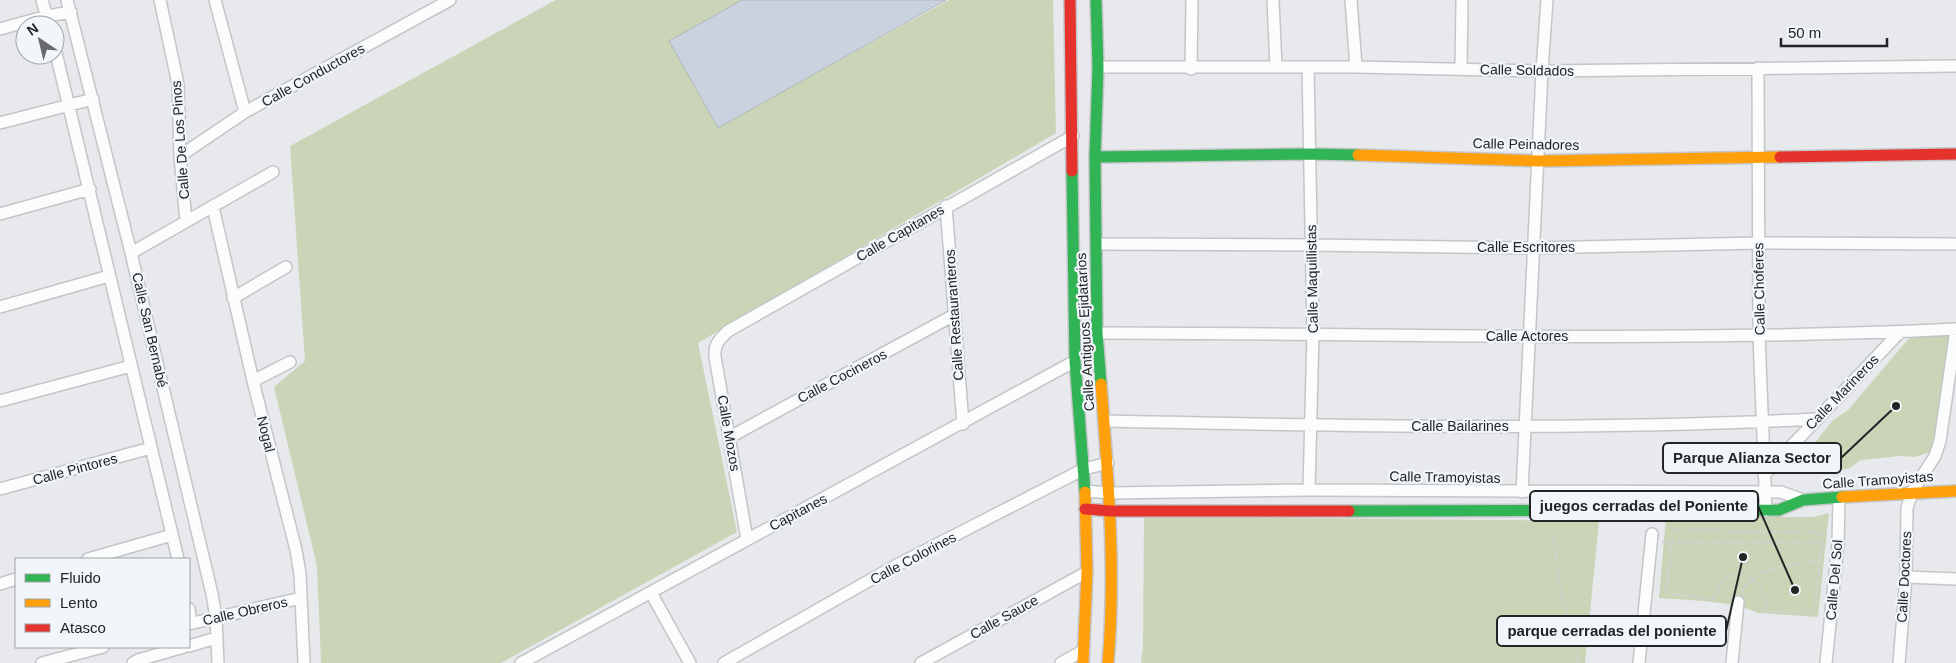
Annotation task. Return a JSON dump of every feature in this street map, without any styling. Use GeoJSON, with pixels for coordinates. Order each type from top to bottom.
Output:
{"type":"FeatureCollection","features":[{"type":"Feature","properties":{"kind":"street"},"geometry":{"type":"LineString","coordinates":[[42,0],[46,15]]}},
{"type":"Feature","properties":{"kind":"street","name":"Calle San Bernabé"},"geometry":{"type":"LineString","coordinates":[[67,0],[131,252],[212,594],[216,617],[218,663]]}},
{"type":"Feature","properties":{"kind":"street","name":"Calle De Los Pinos"},"geometry":{"type":"LineString","coordinates":[[160,0],[178,84],[180,156],[186,221]]}},
{"type":"Feature","properties":{"kind":"street"},"geometry":{"type":"LineString","coordinates":[[215,0],[246,112]]}},
{"type":"Feature","properties":{"kind":"street","name":"Calle Conductores"},"geometry":{"type":"LineString","coordinates":[[180,156],[246,112],[450,0]]}},
{"type":"Feature","properties":{"kind":"street","name":"Calle Antiguos Ejidatarios"},"geometry":{"type":"LineString","coordinates":[[1070,0],[1075,361],[1084,469],[1087,572],[1083,663]]}},
{"type":"Feature","properties":{"kind":"street","name":"Calle Antiguos Ejidatarios"},"geometry":{"type":"LineString","coordinates":[[1096,0],[1098,68],[1095,158],[1097,334],[1111,493],[1112,616],[1108,663]]}},
{"type":"Feature","properties":{"kind":"street"},"geometry":{"type":"LineString","coordinates":[[1191,69],[1192,0]]}},
{"type":"Feature","properties":{"kind":"street"},"geometry":{"type":"LineString","coordinates":[[1273,0],[1276,68]]}},
{"type":"Feature","properties":{"kind":"street"},"geometry":{"type":"LineString","coordinates":[[1351,0],[1356,67]]}},
{"type":"Feature","properties":{"kind":"street"},"geometry":{"type":"LineString","coordinates":[[1461,69],[1462,0]]}},
{"type":"Feature","properties":{"kind":"street"},"geometry":{"type":"LineString","coordinates":[[1522,492],[1547,0]]}},
{"type":"Feature","properties":{"kind":"street"},"geometry":{"type":"LineString","coordinates":[[63,15],[71,12]]}},
{"type":"Feature","properties":{"kind":"street"},"geometry":{"type":"LineString","coordinates":[[0,30],[15,27]]}},
{"type":"Feature","properties":{"kind":"street","name":"Calle San Bernabé"},"geometry":{"type":"LineString","coordinates":[[59,65],[178,558]]}},
{"type":"Feature","properties":{"kind":"street","name":"Calle Soldados"},"geometry":{"type":"LineString","coordinates":[[1098,68],[1356,67],[1542,72],[1956,66]]}},
{"type":"Feature","properties":{"kind":"street","name":"Calle Maquillistas"},"geometry":{"type":"LineString","coordinates":[[1308,67],[1313,333],[1309,490]]}},
{"type":"Feature","properties":{"kind":"street","name":"Calle Choferes"},"geometry":{"type":"LineString","coordinates":[[1758,68],[1759,336],[1766,511]]}},
{"type":"Feature","properties":{"kind":"street"},"geometry":{"type":"LineString","coordinates":[[0,123],[93,99]]}},
{"type":"Feature","properties":{"kind":"street","name":"Calle Capitanes"},"geometry":{"type":"LineString","coordinates":[[728,331],[946,206],[1073,136]]}},
{"type":"Feature","properties":{"kind":"street","name":"Calle Peinadores"},"geometry":{"type":"LineString","coordinates":[[1095,158],[1311,154],[1539,161],[1956,154]]}},
{"type":"Feature","properties":{"kind":"street"},"geometry":{"type":"LineString","coordinates":[[131,252],[273,172]]}},
{"type":"Feature","properties":{"kind":"street"},"geometry":{"type":"LineString","coordinates":[[0,214],[90,189]]}},
{"type":"Feature","properties":{"kind":"street","name":"Calle Restauranteros"},"geometry":{"type":"LineString","coordinates":[[946,206],[963,424]]}},
{"type":"Feature","properties":{"kind":"street","name":"Nogal"},"geometry":{"type":"LineString","coordinates":[[213,207],[253,381],[296,550],[300,574],[304,663]]}},
{"type":"Feature","properties":{"kind":"street","name":"Calle Escritores"},"geometry":{"type":"LineString","coordinates":[[1096,244],[1533,248],[1758,244],[1956,244]]}},
{"type":"Feature","properties":{"kind":"street"},"geometry":{"type":"LineString","coordinates":[[233,298],[286,266]]}},
{"type":"Feature","properties":{"kind":"street"},"geometry":{"type":"LineString","coordinates":[[0,307],[109,276]]}},
{"type":"Feature","properties":{"kind":"street","name":"Calle Cocineros"},"geometry":{"type":"LineString","coordinates":[[730,437],[954,315]]}},
{"type":"Feature","properties":{"kind":"street"},"geometry":{"type":"LineString","coordinates":[[1912,492],[1935,456],[1940,442],[1956,330]]}},
{"type":"Feature","properties":{"kind":"street","name":"Calle Actores"},"geometry":{"type":"LineString","coordinates":[[1097,334],[1313,333],[1529,337],[1759,336],[1956,330]]}},
{"type":"Feature","properties":{"kind":"street","name":"Calle Mozos"},"geometry":{"type":"LineString","coordinates":[[728,331],[718,340],[714,347],[747,539]]}},
{"type":"Feature","properties":{"kind":"street","name":"Calle Marineros"},"geometry":{"type":"LineString","coordinates":[[1764,475],[1900,332]]}},
{"type":"Feature","properties":{"kind":"street","name":"Capitanes"},"geometry":{"type":"LineString","coordinates":[[521,663],[747,539],[963,424],[1075,361]]}},
{"type":"Feature","properties":{"kind":"street"},"geometry":{"type":"LineString","coordinates":[[253,381],[290,362]]}},
{"type":"Feature","properties":{"kind":"street"},"geometry":{"type":"LineString","coordinates":[[0,401],[131,366]]}},
{"type":"Feature","properties":{"kind":"street","name":"Calle Bailarines"},"geometry":{"type":"LineString","coordinates":[[1104,421],[1310,425],[1524,426],[1763,422],[1816,419]]}},
{"type":"Feature","properties":{"kind":"street","name":"Calle Pintores"},"geometry":{"type":"LineString","coordinates":[[0,489],[151,448]]}},
{"type":"Feature","properties":{"kind":"street","name":"Calle Colorines"},"geometry":{"type":"LineString","coordinates":[[724,663],[893,568],[1084,469],[1108,463]]}},
{"type":"Feature","properties":{"kind":"street","name":"Calle Tramoyistas"},"geometry":{"type":"LineString","coordinates":[[1085,491],[1111,493],[1309,490],[1781,492],[1803,500]]}},
{"type":"Feature","properties":{"kind":"street","name":"Calle Tramoyistas"},"geometry":{"type":"LineString","coordinates":[[1085,509],[1111,511],[1766,511],[1779,510],[1803,500],[1912,492],[1956,491]]}},
{"type":"Feature","properties":{"kind":"street","name":"Calle Doctores"},"geometry":{"type":"LineString","coordinates":[[1899,663],[1906,577],[1907,508],[1912,492]]}},
{"type":"Feature","properties":{"kind":"street","name":"Calle Del Sol"},"geometry":{"type":"LineString","coordinates":[[1826,663],[1837,548],[1839,498]]}},
{"type":"Feature","properties":{"kind":"street"},"geometry":{"type":"LineString","coordinates":[[92,558],[172,535]]}},
{"type":"Feature","properties":{"kind":"street"},"geometry":{"type":"LineString","coordinates":[[1639,663],[1652,538]]}},
{"type":"Feature","properties":{"kind":"street","name":"Calle Sauce"},"geometry":{"type":"LineString","coordinates":[[920,663],[1087,572]]}},
{"type":"Feature","properties":{"kind":"street"},"geometry":{"type":"LineString","coordinates":[[1906,577],[1956,579]]}},
{"type":"Feature","properties":{"kind":"street"},"geometry":{"type":"LineString","coordinates":[[0,584],[15,579]]}},
{"type":"Feature","properties":{"kind":"street"},"geometry":{"type":"LineString","coordinates":[[651,593],[690,663]]}},
{"type":"Feature","properties":{"kind":"street","name":"Calle Obreros"},"geometry":{"type":"LineString","coordinates":[[190,624],[301,598]]}},
{"type":"Feature","properties":{"kind":"street"},"geometry":{"type":"LineString","coordinates":[[1732,663],[1738,602]]}},
{"type":"Feature","properties":{"kind":"street"},"geometry":{"type":"LineString","coordinates":[[190,646],[216,638]]}},
{"type":"Feature","properties":{"kind":"street"},"geometry":{"type":"LineString","coordinates":[[42,663],[99,648]]}},
{"type":"Feature","properties":{"kind":"street"},"geometry":{"type":"LineString","coordinates":[[134,663],[138,660],[180,648]]}},
{"type":"Feature","properties":{"kind":"street"},"geometry":{"type":"LineString","coordinates":[[1061,663],[1084,650]]}},
{"type":"Feature","properties":{"kind":"path"},"geometry":{"type":"LineString","coordinates":[[1673,530],[1822,533],[1814,613],[1764,611],[1767,599],[1758,583],[1752,578],[1739,573],[1727,577],[1719,586],[1714,599],[1666,594],[1672,542],[1673,530]]}},
{"type":"Feature","properties":{"kind":"path"},"geometry":{"type":"LineString","coordinates":[[1554,538],[1558,578],[1579,663]]}},
{"type":"Feature","properties":{"kind":"path"},"geometry":{"type":"LineString","coordinates":[[1652,538],[1672,542],[1822,543],[1837,548]]}},
{"type":"Feature","properties":{"kind":"path"},"geometry":{"type":"LineString","coordinates":[[1738,602],[1744,587],[1752,578],[1762,572],[1820,560],[1837,548]]}},
{"type":"Feature","properties":{"kind":"green space"},"geometry":{"type":"Polygon","coordinates":[[[556,0],[743,0],[718,127],[949,0],[1053,0],[1056,133],[698,343],[737,532],[501,663],[321,663],[317,566],[274,387],[305,361],[290,146],[556,0]]]}},
{"type":"Feature","properties":{"kind":"green space"},"geometry":{"type":"Polygon","coordinates":[[[1950,335],[1942,402],[1930,452],[1915,457],[1900,456],[1861,460],[1848,469],[1804,472],[1801,461],[1832,421],[1848,410],[1911,336],[1950,335]]]}},
{"type":"Feature","properties":{"kind":"green space"},"geometry":{"type":"Polygon","coordinates":[[[1829,513],[1818,617],[1758,613],[1724,604],[1659,598],[1666,517],[1813,517],[1829,513]]]}},
{"type":"Feature","properties":{"kind":"green space"},"geometry":{"type":"Polygon","coordinates":[[[1144,517],[1599,521],[1585,663],[1141,663],[1143,647],[1144,517]]]}},
{"type":"Feature","properties":{"kind":"building"},"geometry":{"type":"Polygon","coordinates":[[[742,0],[946,0],[718,128],[669,41],[742,0]]]}},
{"type":"Feature","properties":{"kind":"traffic: fast"},"geometry":{"type":"LineString","coordinates":[[1096,0],[1098,67],[1095,157],[1097,333],[1101,384]]}},
{"type":"Feature","properties":{"kind":"traffic: fast"},"geometry":{"type":"LineString","coordinates":[[1095,157],[1358,155]]}},
{"type":"Feature","properties":{"kind":"traffic: fast"},"geometry":{"type":"LineString","coordinates":[[1072,171],[1075,361],[1085,492]]}},
{"type":"Feature","properties":{"kind":"traffic: fast"},"geometry":{"type":"LineString","coordinates":[[1349,511],[1779,510],[1803,500],[1842,497]]}},
{"type":"Feature","properties":{"kind":"traffic: slow"},"geometry":{"type":"LineString","coordinates":[[1358,155],[1539,161],[1780,157]]}},
{"type":"Feature","properties":{"kind":"traffic: slow"},"geometry":{"type":"LineString","coordinates":[[1101,384],[1111,558],[1108,663]]}},
{"type":"Feature","properties":{"kind":"traffic: slow"},"geometry":{"type":"LineString","coordinates":[[1842,497],[1956,491]]}},
{"type":"Feature","properties":{"kind":"traffic: slow"},"geometry":{"type":"LineString","coordinates":[[1083,663],[1087,572],[1085,492]]}},
{"type":"Feature","properties":{"kind":"traffic: jam"},"geometry":{"type":"LineString","coordinates":[[1070,0],[1072,171]]}},
{"type":"Feature","properties":{"kind":"traffic: jam"},"geometry":{"type":"LineString","coordinates":[[1780,157],[1956,154]]}},
{"type":"Feature","properties":{"kind":"traffic: jam"},"geometry":{"type":"LineString","coordinates":[[1085,509],[1111,511],[1349,511]]}},
{"type":"Feature","properties":{"kind":"place","name":"Parque Alianza Sector"},"geometry":{"type":"Point","coordinates":[1896,406]}},
{"type":"Feature","properties":{"kind":"place","name":"parque cerradas del poniente"},"geometry":{"type":"Point","coordinates":[1743,557]}},
{"type":"Feature","properties":{"kind":"place","name":"juegos cerradas del Poniente"},"geometry":{"type":"Point","coordinates":[1795,590]}}]}
